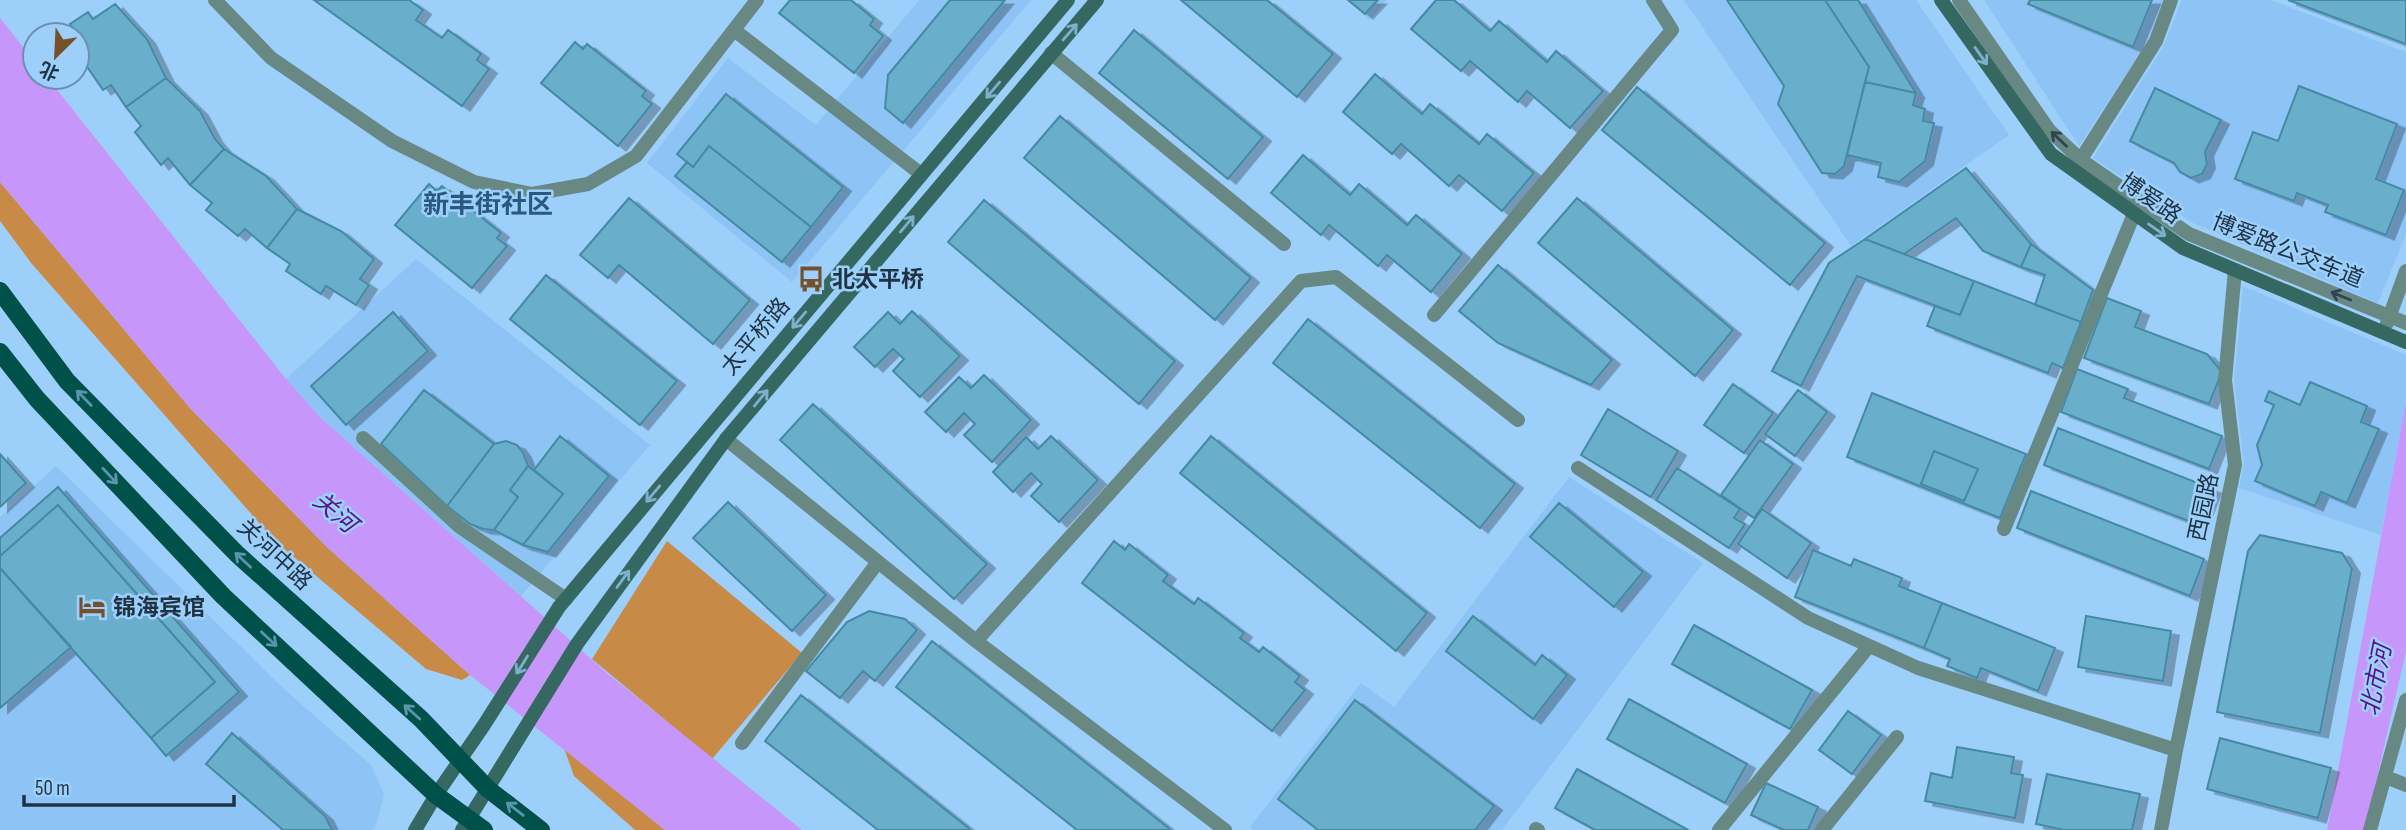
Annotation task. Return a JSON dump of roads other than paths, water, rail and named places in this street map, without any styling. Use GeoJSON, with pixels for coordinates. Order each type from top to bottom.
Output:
{"type":"FeatureCollection","features":[{"type":"Feature","properties":{"kind":"main road","name":"太平桥路"},"geometry":{"type":"LineString","coordinates":[[562,603],[1068,0]]}},
{"type":"Feature","properties":{"kind":"main road"},"geometry":{"type":"LineString","coordinates":[[466,824],[583,634],[726,439],[1097,0]]}},
{"type":"Feature","properties":{"kind":"main road","name":"博爱路"},"geometry":{"type":"LineString","coordinates":[[1941,0],[2050,155],[2077,166],[2134,214],[2183,248],[2404,341]]}},
{"type":"Feature","properties":{"kind":"main road","name":"关河中路"},"geometry":{"type":"LineString","coordinates":[[0,290],[67,381],[237,554],[421,719],[488,789],[541,830]]}},
{"type":"Feature","properties":{"kind":"main road"},"geometry":{"type":"LineString","coordinates":[[1,355],[37,399],[223,596],[466,824],[484,830]]}},
{"type":"Feature","properties":{"kind":"main road"},"geometry":{"type":"LineString","coordinates":[[415,830],[562,603]]}},
{"type":"Feature","properties":{"kind":"lane"},"geometry":{"type":"LineString","coordinates":[[215,0],[271,58],[392,141],[474,182],[532,194],[588,184],[636,156],[757,0]]}},
{"type":"Feature","properties":{"kind":"lane"},"geometry":{"type":"LineString","coordinates":[[1434,315],[1672,30],[1653,0]]}},
{"type":"Feature","properties":{"kind":"lane","name":"博爱路公交车道"},"geometry":{"type":"LineString","coordinates":[[1959,0],[2077,166],[2189,234],[2405,322]]}},
{"type":"Feature","properties":{"kind":"lane"},"geometry":{"type":"LineString","coordinates":[[2077,166],[2156,41],[2171,0]]}},
{"type":"Feature","properties":{"kind":"lane"},"geometry":{"type":"LineString","coordinates":[[734,30],[921,174]]}},
{"type":"Feature","properties":{"kind":"lane"},"geometry":{"type":"LineString","coordinates":[[1051,53],[1284,244]]}},
{"type":"Feature","properties":{"kind":"lane"},"geometry":{"type":"LineString","coordinates":[[2004,529],[2134,214]]}},
{"type":"Feature","properties":{"kind":"lane","name":"西园路"},"geometry":{"type":"LineString","coordinates":[[2161,830],[2235,466],[2225,380],[2235,270]]}},
{"type":"Feature","properties":{"kind":"lane"},"geometry":{"type":"LineString","coordinates":[[2384,332],[2406,271]]}},
{"type":"Feature","properties":{"kind":"lane"},"geometry":{"type":"LineString","coordinates":[[976,641],[1301,281],[1336,277],[1518,420]]}},
{"type":"Feature","properties":{"kind":"lane"},"geometry":{"type":"LineString","coordinates":[[363,439],[460,527],[562,603]]}},
{"type":"Feature","properties":{"kind":"lane"},"geometry":{"type":"LineString","coordinates":[[726,439],[976,641],[1224,830]]}},
{"type":"Feature","properties":{"kind":"lane"},"geometry":{"type":"LineString","coordinates":[[1578,468],[1808,618],[1918,668],[2176,750]]}},
{"type":"Feature","properties":{"kind":"lane"},"geometry":{"type":"LineString","coordinates":[[742,743],[878,562]]}},
{"type":"Feature","properties":{"kind":"lane"},"geometry":{"type":"LineString","coordinates":[[1719,830],[1869,646]]}},
{"type":"Feature","properties":{"kind":"lane"},"geometry":{"type":"LineString","coordinates":[[2370,830],[2406,700]]}},
{"type":"Feature","properties":{"kind":"lane"},"geometry":{"type":"LineString","coordinates":[[1822,830],[1896,737]]}},
{"type":"Feature","properties":{"kind":"lane"},"geometry":{"type":"LineString","coordinates":[[2386,777],[2406,785]]}},
{"type":"Feature","properties":{"kind":"water","name":"关河"},"geometry":{"type":"Polygon","coordinates":[[[0,18],[21,44],[21,91],[58,91],[286,379],[320,417],[608,674],[802,830],[665,830],[470,675],[328,548],[190,408],[0,182],[0,18]]]}},
{"type":"Feature","properties":{"kind":"water","name":"北市河"},"geometry":{"type":"Polygon","coordinates":[[[2406,401],[2406,651],[2365,830],[2327,830],[2406,401]]]}},
{"type":"Feature","properties":{"kind":"place","name":"北太平桥"},"geometry":{"type":"Point","coordinates":[811,279]}},
{"type":"Feature","properties":{"kind":"place","name":"锦海宾馆"},"geometry":{"type":"Point","coordinates":[92,607]}},
{"type":"Feature","properties":{"kind":"district","name":"新丰街社区"},"geometry":{"type":"Point","coordinates":[488,204]}}]}
